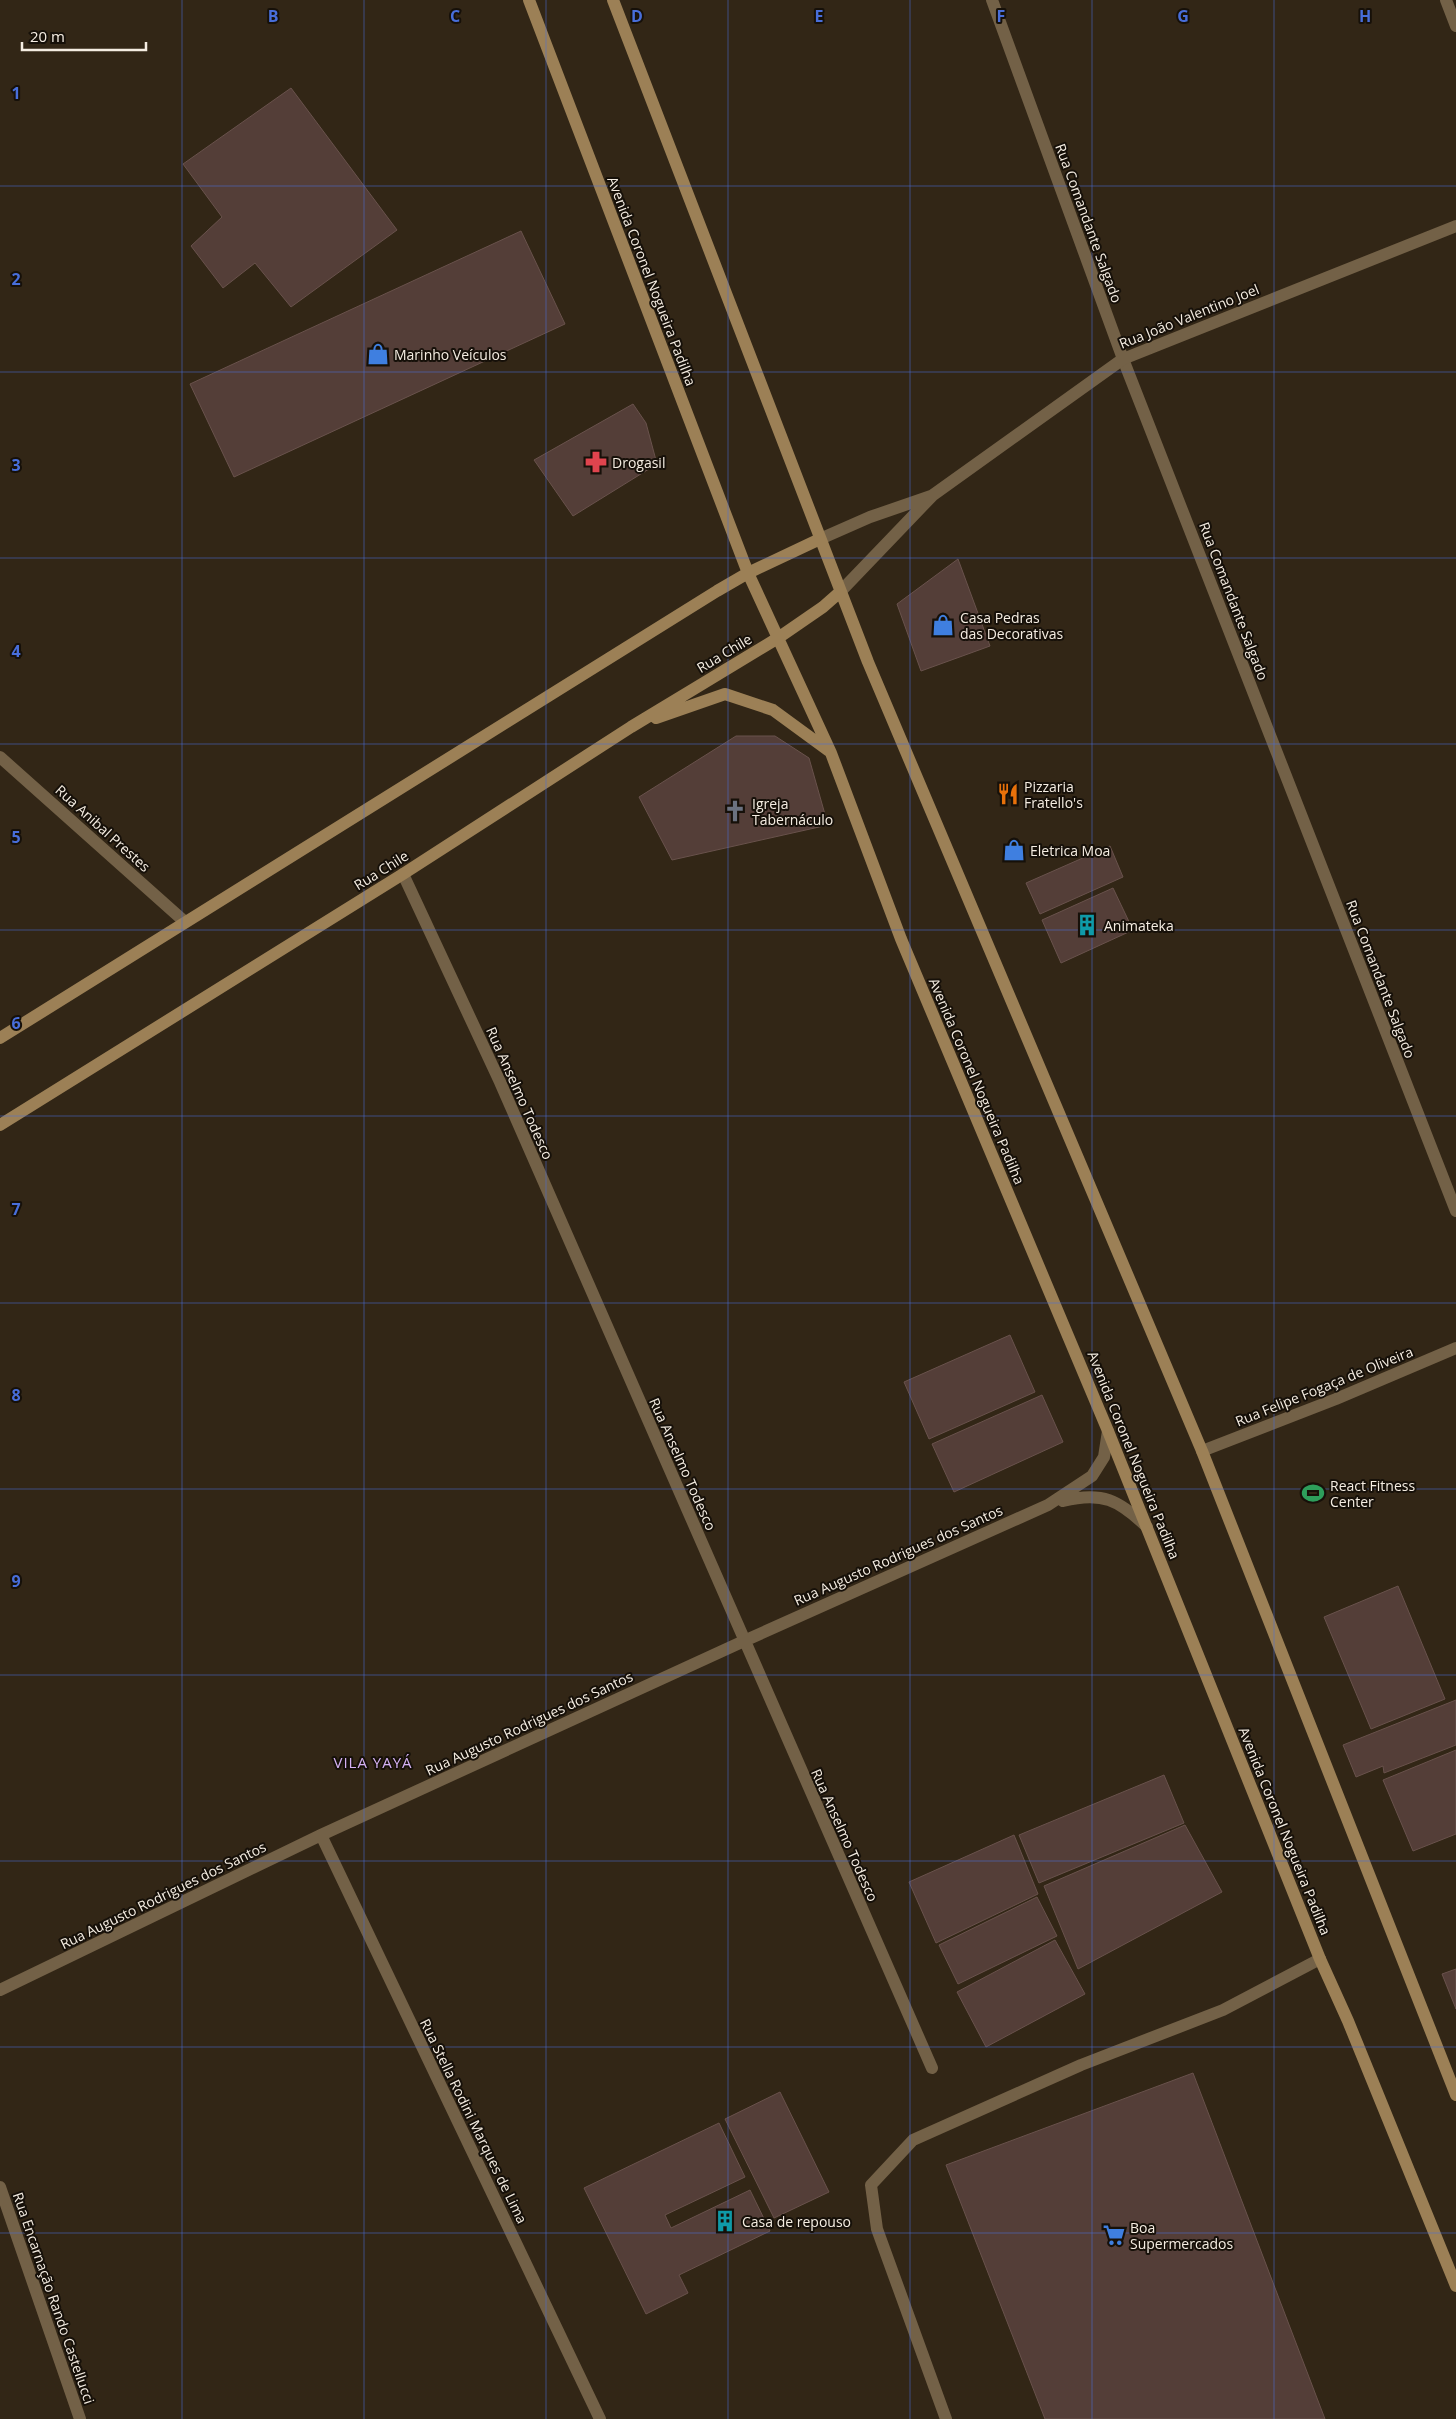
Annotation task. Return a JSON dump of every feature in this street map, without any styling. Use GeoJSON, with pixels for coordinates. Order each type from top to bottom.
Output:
{"type":"FeatureCollection","features":[{"type":"Feature","properties":{"kind":"main road","name":"Avenida Coronel Nogueira Padilha"},"geometry":{"type":"LineString","coordinates":[[530,0],[748,573],[830,753],[901,939],[1108,1430],[1320,1958],[1348,2021],[1456,2286]]}},
{"type":"Feature","properties":{"kind":"main road"},"geometry":{"type":"LineString","coordinates":[[613,0],[875,681],[1202,1450],[1456,2095]]}},
{"type":"Feature","properties":{"kind":"main road"},"geometry":{"type":"LineString","coordinates":[[0,1038],[748,573],[820,538]]}},
{"type":"Feature","properties":{"kind":"main road"},"geometry":{"type":"LineString","coordinates":[[778,638],[823,607],[840,592]]}},
{"type":"Feature","properties":{"kind":"main road","name":"Rua Chile"},"geometry":{"type":"LineString","coordinates":[[0,1125],[403,874],[631,727],[778,638]]}},
{"type":"Feature","properties":{"kind":"main road"},"geometry":{"type":"LineString","coordinates":[[631,727],[725,694],[773,710],[830,753]]}},
{"type":"Feature","properties":{"kind":"street","name":"Rua Comandante Salgado"},"geometry":{"type":"LineString","coordinates":[[992,0],[1123,359],[1456,1211]]}},
{"type":"Feature","properties":{"kind":"street"},"geometry":{"type":"LineString","coordinates":[[1446,0],[1456,26]]}},
{"type":"Feature","properties":{"kind":"street","name":"Rua João Valentino Joel"},"geometry":{"type":"LineString","coordinates":[[840,592],[933,495],[1123,359],[1456,226]]}},
{"type":"Feature","properties":{"kind":"street","name":"Rua João Valentino Joel"},"geometry":{"type":"LineString","coordinates":[[820,538],[870,517],[933,495]]}},
{"type":"Feature","properties":{"kind":"street","name":"Rua Anibal Prestes"},"geometry":{"type":"LineString","coordinates":[[0,757],[185,922]]}},
{"type":"Feature","properties":{"kind":"street","name":"Rua Anselmo Todesco"},"geometry":{"type":"LineString","coordinates":[[403,874],[500,1082],[932,2068]]}},
{"type":"Feature","properties":{"kind":"street","name":"Rua Felipe Fogaça de Oliveira"},"geometry":{"type":"LineString","coordinates":[[1202,1450],[1336,1399],[1456,1348]]}},
{"type":"Feature","properties":{"kind":"street","name":"Rua Augusto Rodrigues dos Santos"},"geometry":{"type":"LineString","coordinates":[[0,1990],[321,1836],[744,1641],[1048,1505],[1092,1476],[1104,1457],[1108,1430]]}},
{"type":"Feature","properties":{"kind":"street","name":"Rua Augusto Rodrigues dos Santos"},"geometry":{"type":"LineString","coordinates":[[1048,1505],[1079,1497],[1106,1498],[1128,1508],[1148,1528]]}},
{"type":"Feature","properties":{"kind":"street","name":"Rua Stella Rodini Marques de Lima"},"geometry":{"type":"LineString","coordinates":[[321,1836],[600,2419]]}},
{"type":"Feature","properties":{"kind":"street"},"geometry":{"type":"LineString","coordinates":[[946,2419],[877,2229],[871,2185],[913,2140],[1082,2065],[1223,2010],[1320,1958]]}},
{"type":"Feature","properties":{"kind":"street","name":"Rua Encarnação Rando Castellucci"},"geometry":{"type":"LineString","coordinates":[[0,2187],[80,2419]]}},
{"type":"Feature","properties":{"kind":"building"},"geometry":{"type":"Polygon","coordinates":[[[291,88],[397,230],[291,307],[255,263],[223,288],[191,246],[222,217],[183,164],[291,88]]]}},
{"type":"Feature","properties":{"kind":"building","name":"Marinho Veículos"},"geometry":{"type":"Polygon","coordinates":[[[521,231],[565,324],[234,477],[190,384],[521,231]]]}},
{"type":"Feature","properties":{"kind":"building","name":"Drogasil"},"geometry":{"type":"Polygon","coordinates":[[[633,404],[646,423],[657,464],[573,516],[534,460],[633,404]]]}},
{"type":"Feature","properties":{"kind":"building","name":"Casa Pedras das Decorativas"},"geometry":{"type":"Polygon","coordinates":[[[958,559],[990,646],[921,671],[897,604],[958,559]]]}},
{"type":"Feature","properties":{"kind":"building","name":"Igreja Tabernáculo"},"geometry":{"type":"Polygon","coordinates":[[[736,736],[775,736],[809,758],[828,825],[672,860],[639,797],[736,736]]]}},
{"type":"Feature","properties":{"kind":"building"},"geometry":{"type":"Polygon","coordinates":[[[1110,846],[1123,877],[1040,914],[1026,883],[1110,846]]]}},
{"type":"Feature","properties":{"kind":"building","name":"Animateka"},"geometry":{"type":"Polygon","coordinates":[[[1113,888],[1133,930],[1061,963],[1042,920],[1113,888]]]}},
{"type":"Feature","properties":{"kind":"building"},"geometry":{"type":"Polygon","coordinates":[[[1010,1335],[1035,1392],[929,1439],[904,1382],[1010,1335]]]}},
{"type":"Feature","properties":{"kind":"building"},"geometry":{"type":"Polygon","coordinates":[[[1042,1395],[1063,1442],[954,1492],[932,1444],[1042,1395]]]}},
{"type":"Feature","properties":{"kind":"building"},"geometry":{"type":"Polygon","coordinates":[[[1398,1586],[1445,1699],[1371,1729],[1324,1617],[1398,1586]]]}},
{"type":"Feature","properties":{"kind":"building"},"geometry":{"type":"Polygon","coordinates":[[[1456,1700],[1456,1745],[1384,1773],[1383,1766],[1356,1777],[1343,1745],[1456,1700]]]}},
{"type":"Feature","properties":{"kind":"building"},"geometry":{"type":"Polygon","coordinates":[[[1456,1750],[1456,1834],[1413,1851],[1383,1780],[1456,1750]]]}},
{"type":"Feature","properties":{"kind":"building"},"geometry":{"type":"Polygon","coordinates":[[[1164,1775],[1184,1823],[1039,1883],[1019,1835],[1164,1775]]]}},
{"type":"Feature","properties":{"kind":"building"},"geometry":{"type":"Polygon","coordinates":[[[1185,1825],[1222,1892],[1078,1969],[1044,1886],[1185,1825]]]}},
{"type":"Feature","properties":{"kind":"building"},"geometry":{"type":"Polygon","coordinates":[[[1014,1835],[1038,1894],[936,1943],[909,1882],[1014,1835]]]}},
{"type":"Feature","properties":{"kind":"building"},"geometry":{"type":"Polygon","coordinates":[[[1037,1897],[1057,1936],[958,1984],[939,1945],[1037,1897]]]}},
{"type":"Feature","properties":{"kind":"building"},"geometry":{"type":"Polygon","coordinates":[[[1055,1940],[1085,1994],[986,2047],[957,1992],[1055,1940]]]}},
{"type":"Feature","properties":{"kind":"building"},"geometry":{"type":"Polygon","coordinates":[[[1456,1969],[1456,2009],[1442,1974],[1456,1969]]]}},
{"type":"Feature","properties":{"kind":"building","name":"Boa Supermercados"},"geometry":{"type":"Polygon","coordinates":[[[1193,2073],[1325,2419],[1045,2419],[946,2165],[1193,2073]]]}},
{"type":"Feature","properties":{"kind":"building"},"geometry":{"type":"Polygon","coordinates":[[[780,2092],[829,2192],[774,2218],[725,2119],[780,2092]]]}},
{"type":"Feature","properties":{"kind":"building","name":"Casa de repouso"},"geometry":{"type":"Polygon","coordinates":[[[719,2123],[745,2177],[665,2215],[671,2228],[750,2190],[770,2231],[679,2275],[688,2293],[646,2314],[584,2188],[719,2123]]]}},
{"type":"Feature","properties":{"kind":"place","name":"Marinho Veículos"},"geometry":{"type":"Point","coordinates":[378,354]}},
{"type":"Feature","properties":{"kind":"place","name":"Drogasil"},"geometry":{"type":"Point","coordinates":[596,462]}},
{"type":"Feature","properties":{"kind":"place","name":"Casa Pedras das Decorativas"},"geometry":{"type":"Point","coordinates":[943,625]}},
{"type":"Feature","properties":{"kind":"place","name":"Pizzaria Fratello's"},"geometry":{"type":"Point","coordinates":[1008,794]}},
{"type":"Feature","properties":{"kind":"place","name":"Igreja Tabernáculo"},"geometry":{"type":"Point","coordinates":[735,811]}},
{"type":"Feature","properties":{"kind":"place","name":"Eletrica Moa"},"geometry":{"type":"Point","coordinates":[1014,850]}},
{"type":"Feature","properties":{"kind":"place","name":"Animateka"},"geometry":{"type":"Point","coordinates":[1087,925]}},
{"type":"Feature","properties":{"kind":"place","name":"React Fitness Center"},"geometry":{"type":"Point","coordinates":[1313,1493]}},
{"type":"Feature","properties":{"kind":"place","name":"Casa de repouso"},"geometry":{"type":"Point","coordinates":[725,2221]}},
{"type":"Feature","properties":{"kind":"place","name":"Boa Supermercados"},"geometry":{"type":"Point","coordinates":[1114,2235]}},
{"type":"Feature","properties":{"kind":"district","name":"VILA YAYÁ"},"geometry":{"type":"Point","coordinates":[373,1762]}}]}
